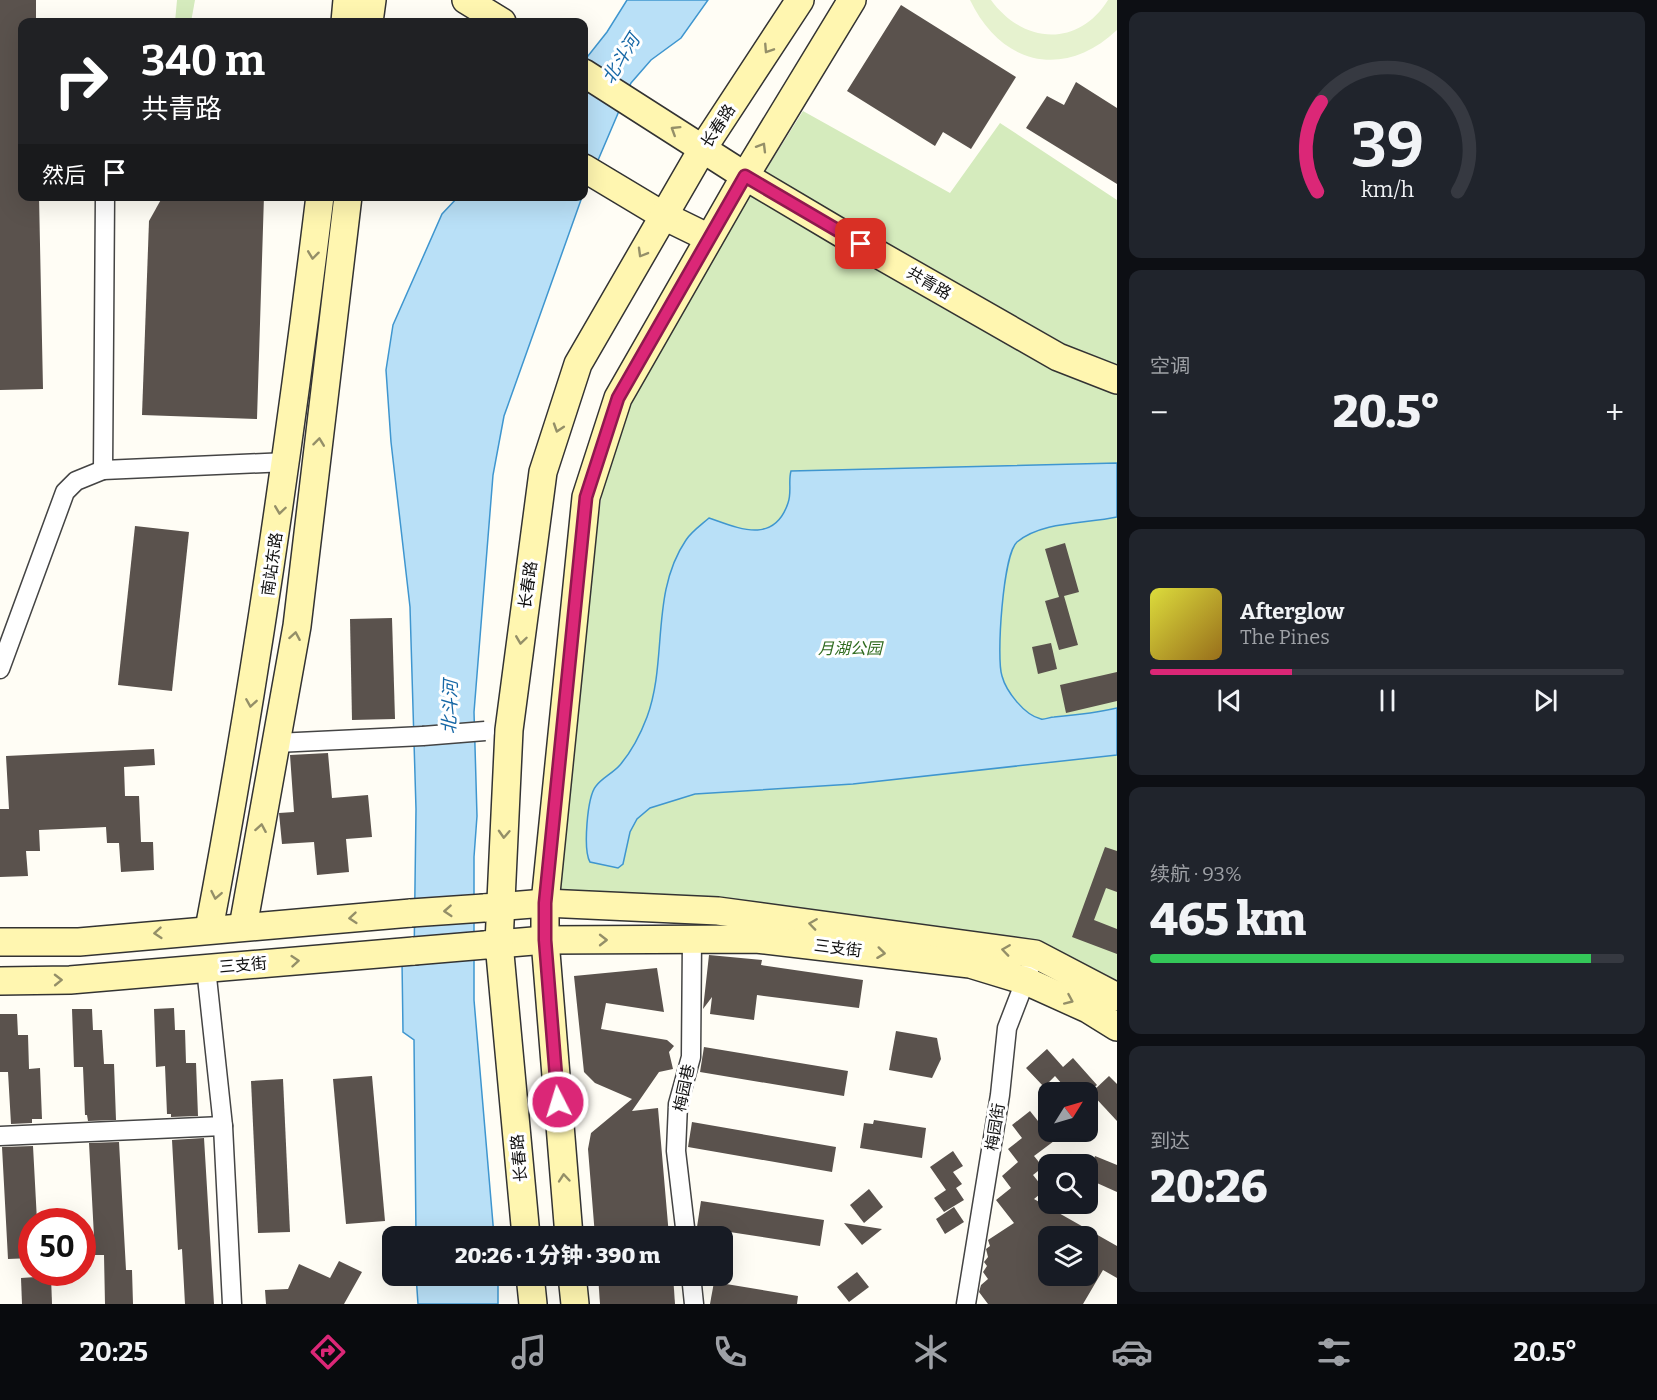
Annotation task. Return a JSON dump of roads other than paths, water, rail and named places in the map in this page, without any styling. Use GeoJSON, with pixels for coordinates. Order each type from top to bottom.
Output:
{"type":"FeatureCollection","features":[{"type":"Feature","properties":{"kind":"main road"},"geometry":{"type":"LineString","coordinates":[[345,18],[347,0]]}},
{"type":"Feature","properties":{"kind":"main road"},"geometry":{"type":"LineString","coordinates":[[370,18],[372,0]]}},
{"type":"Feature","properties":{"kind":"main road"},"geometry":{"type":"LineString","coordinates":[[466,0],[495,18]]}},
{"type":"Feature","properties":{"kind":"main road","name":"长春路"},"geometry":{"type":"LineString","coordinates":[[525,1226],[492,944],[492,908],[497,731],[543,472],[578,364],[703,148],[800,0]]}},
{"type":"Feature","properties":{"kind":"main road"},"geometry":{"type":"LineString","coordinates":[[568,1226],[545,940],[545,903],[586,497],[618,398],[745,176],[852,0]]}},
{"type":"Feature","properties":{"kind":"main road","name":"共青路"},"geometry":{"type":"LineString","coordinates":[[588,76],[745,176],[1058,357],[1117,380]]}},
{"type":"Feature","properties":{"kind":"main road"},"geometry":{"type":"LineString","coordinates":[[588,170],[664,216],[709,238]]}},
{"type":"Feature","properties":{"kind":"main road","name":"南站东路"},"geometry":{"type":"LineString","coordinates":[[209,929],[244,743],[287,462],[319,201]]}},
{"type":"Feature","properties":{"kind":"main road","name":"南站东路"},"geometry":{"type":"LineString","coordinates":[[243,927],[297,626],[347,201]]}},
{"type":"Feature","properties":{"kind":"main road","name":"三支街"},"geometry":{"type":"LineString","coordinates":[[492,908],[545,903],[718,910],[1035,954],[1117,997]]}},
{"type":"Feature","properties":{"kind":"main road"},"geometry":{"type":"LineString","coordinates":[[0,942],[80,942],[209,929],[492,908]]}},
{"type":"Feature","properties":{"kind":"main road","name":"三支街"},"geometry":{"type":"LineString","coordinates":[[0,981],[70,980],[545,940],[756,939],[970,964],[1026,981],[1088,1009],[1117,1027]]}},
{"type":"Feature","properties":{"kind":"main road"},"geometry":{"type":"LineString","coordinates":[[531,1286],[533,1304]]}},
{"type":"Feature","properties":{"kind":"main road"},"geometry":{"type":"LineString","coordinates":[[573,1286],[575,1304]]}},
{"type":"Feature","properties":{"kind":"street"},"geometry":{"type":"LineString","coordinates":[[103,470],[105,201]]}},
{"type":"Feature","properties":{"kind":"street"},"geometry":{"type":"LineString","coordinates":[[0,669],[65,492],[76,481],[103,470],[287,462]]}},
{"type":"Feature","properties":{"kind":"street"},"geometry":{"type":"LineString","coordinates":[[276,743],[497,731]]}},
{"type":"Feature","properties":{"kind":"street","name":"梅园巷"},"geometry":{"type":"LineString","coordinates":[[685,1226],[676,1151],[678,1104],[691,1057],[692,939]]}},
{"type":"Feature","properties":{"kind":"street","name":"梅园街"},"geometry":{"type":"LineString","coordinates":[[966,1304],[1000,1095],[1007,1028],[1035,954]]}},
{"type":"Feature","properties":{"kind":"street"},"geometry":{"type":"LineString","coordinates":[[206,968],[224,1125],[232,1304]]}},
{"type":"Feature","properties":{"kind":"street"},"geometry":{"type":"LineString","coordinates":[[0,1136],[224,1125]]}},
{"type":"Feature","properties":{"kind":"street"},"geometry":{"type":"LineString","coordinates":[[692,1286],[694,1304]]}},
{"type":"Feature","properties":{"kind":"water","name":"北斗河"},"geometry":{"type":"Polygon","coordinates":[[[627,0],[708,0],[681,38],[651,60],[631,83],[588,184],[588,56],[607,32],[627,0]]]}},
{"type":"Feature","properties":{"kind":"water","name":"北斗河"},"geometry":{"type":"Polygon","coordinates":[[[454,201],[581,201],[504,416],[493,475],[474,712],[477,816],[474,857],[474,1000],[493,1226],[416,1226],[414,1040],[403,1032],[402,961],[414,961],[416,809],[410,607],[391,442],[386,370],[393,325],[442,214],[454,201]]]}},
{"type":"Feature","properties":{"kind":"water"},"geometry":{"type":"Polygon","coordinates":[[[1117,463],[1117,517],[1039,530],[1017,542],[1012,551],[1005,585],[1000,629],[1000,666],[1007,688],[1022,708],[1035,717],[1044,719],[1117,708],[1117,755],[853,784],[695,794],[650,808],[637,819],[630,832],[623,864],[618,868],[590,862],[586,836],[593,792],[598,783],[624,760],[645,723],[657,673],[663,604],[668,582],[675,560],[686,540],[709,518],[743,529],[764,529],[774,524],[782,516],[788,503],[791,471],[1117,463]]]}},
{"type":"Feature","properties":{"kind":"water"},"geometry":{"type":"Polygon","coordinates":[[[417,1286],[498,1286],[498,1304],[418,1304],[417,1286]]]}},
{"type":"Feature","properties":{"kind":"park label","name":"月湖公园"},"geometry":{"type":"Point","coordinates":[850,648]}}]}
